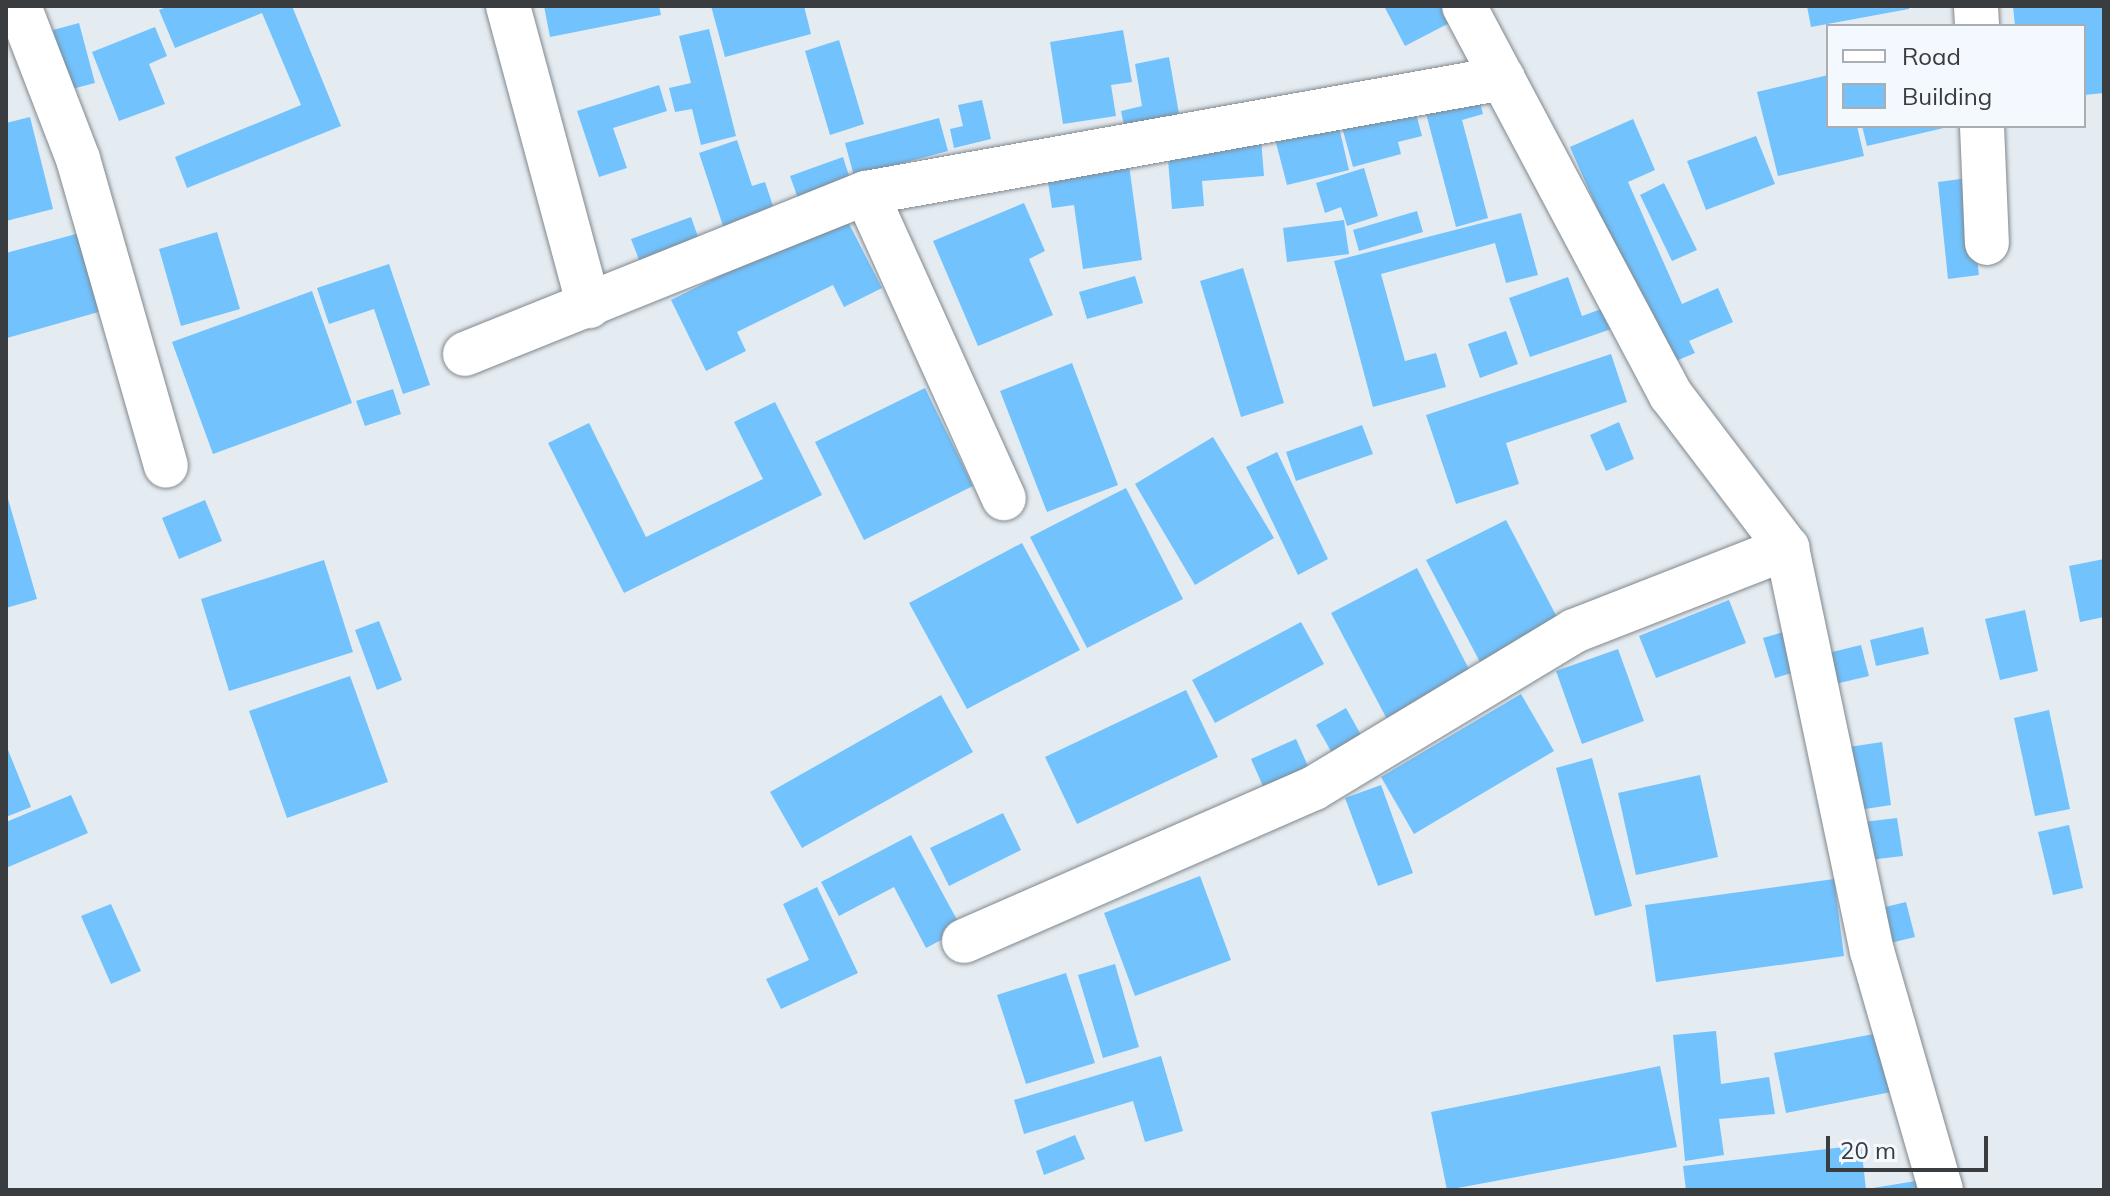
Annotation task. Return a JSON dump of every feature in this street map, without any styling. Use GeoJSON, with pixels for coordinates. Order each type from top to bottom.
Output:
{"type":"FeatureCollection","features":[{"type":"Feature","properties":{"kind":"street"},"geometry":{"type":"LineString","coordinates":[[19,6],[78,159],[166,466]]}},
{"type":"Feature","properties":{"kind":"street"},"geometry":{"type":"LineString","coordinates":[[508,6],[589,306]]}},
{"type":"Feature","properties":{"kind":"street"},"geometry":{"type":"LineString","coordinates":[[1464,6],[1671,395],[1787,548],[1872,951],[1941,1190]]}},
{"type":"Feature","properties":{"kind":"street"},"geometry":{"type":"LineString","coordinates":[[465,354],[866,193],[1503,78]]}},
{"type":"Feature","properties":{"kind":"street"},"geometry":{"type":"LineString","coordinates":[[1982,128],[1987,243]]}},
{"type":"Feature","properties":{"kind":"street"},"geometry":{"type":"LineString","coordinates":[[866,193],[1004,498]]}},
{"type":"Feature","properties":{"kind":"street"},"geometry":{"type":"LineString","coordinates":[[964,941],[1314,788],[1574,631],[1787,548]]}},
{"type":"Feature","properties":{"kind":"building"},"geometry":{"type":"Polygon","coordinates":[[[169,6],[292,6],[341,126],[187,188],[175,157],[301,105],[262,13],[175,48],[159,10],[169,6]]]}},
{"type":"Feature","properties":{"kind":"building"},"geometry":{"type":"Polygon","coordinates":[[[544,6],[659,6],[661,15],[550,37],[544,6]]]}},
{"type":"Feature","properties":{"kind":"building"},"geometry":{"type":"Polygon","coordinates":[[[711,6],[804,6],[811,34],[725,57],[711,6]]]}},
{"type":"Feature","properties":{"kind":"building"},"geometry":{"type":"Polygon","coordinates":[[[1384,6],[1452,6],[1459,18],[1405,46],[1384,6]]]}},
{"type":"Feature","properties":{"kind":"building"},"geometry":{"type":"Polygon","coordinates":[[[1807,6],[1909,6],[1909,9],[1811,27],[1807,6]]]}},
{"type":"Feature","properties":{"kind":"building"},"geometry":{"type":"Polygon","coordinates":[[[2013,6],[2104,6],[2104,93],[2086,95],[2086,24],[2015,24],[2013,6]]]}},
{"type":"Feature","properties":{"kind":"building"},"geometry":{"type":"Polygon","coordinates":[[[79,23],[95,83],[68,90],[53,30],[79,23]]]}},
{"type":"Feature","properties":{"kind":"building"},"geometry":{"type":"Polygon","coordinates":[[[155,27],[167,56],[149,64],[165,104],[119,121],[92,52],[155,27]]]}},
{"type":"Feature","properties":{"kind":"building"},"geometry":{"type":"Polygon","coordinates":[[[709,29],[736,136],[701,145],[692,109],[675,112],[669,88],[691,83],[679,36],[709,29]]]}},
{"type":"Feature","properties":{"kind":"building"},"geometry":{"type":"Polygon","coordinates":[[[1123,30],[1132,82],[1111,85],[1116,116],[1063,124],[1050,42],[1123,30]]]}},
{"type":"Feature","properties":{"kind":"building"},"geometry":{"type":"Polygon","coordinates":[[[839,40],[864,124],[830,135],[805,51],[839,40]]]}},
{"type":"Feature","properties":{"kind":"building"},"geometry":{"type":"Polygon","coordinates":[[[1169,57],[1181,125],[1126,135],[1121,111],[1142,106],[1135,64],[1169,57]]]}},
{"type":"Feature","properties":{"kind":"building"},"geometry":{"type":"Polygon","coordinates":[[[1826,75],[1826,128],[1857,128],[1864,156],[1778,176],[1757,92],[1826,75]]]}},
{"type":"Feature","properties":{"kind":"building"},"geometry":{"type":"Polygon","coordinates":[[[659,85],[667,111],[613,128],[627,168],[599,177],[577,111],[659,85]]]}},
{"type":"Feature","properties":{"kind":"building"},"geometry":{"type":"Polygon","coordinates":[[[1476,88],[1483,114],[1462,120],[1488,218],[1456,227],[1423,102],[1476,88]]]}},
{"type":"Feature","properties":{"kind":"building"},"geometry":{"type":"Polygon","coordinates":[[[982,100],[991,139],[954,148],[950,129],[963,126],[958,105],[982,100]]]}},
{"type":"Feature","properties":{"kind":"building"},"geometry":{"type":"Polygon","coordinates":[[[1413,102],[1422,136],[1398,142],[1401,154],[1353,167],[1340,120],[1413,102]]]}},
{"type":"Feature","properties":{"kind":"building"},"geometry":{"type":"Polygon","coordinates":[[[30,117],[53,209],[6,221],[6,123],[30,117]]]}},
{"type":"Feature","properties":{"kind":"building"},"geometry":{"type":"Polygon","coordinates":[[[939,118],[948,151],[854,176],[845,143],[939,118]]]}},
{"type":"Feature","properties":{"kind":"building"},"geometry":{"type":"Polygon","coordinates":[[[1633,119],[1655,170],[1628,182],[1682,304],[1718,288],[1733,322],[1689,341],[1695,353],[1666,365],[1570,147],[1633,119]]]}},
{"type":"Feature","properties":{"kind":"building"},"geometry":{"type":"Polygon","coordinates":[[[1338,123],[1349,170],[1287,185],[1275,139],[1338,123]]]}},
{"type":"Feature","properties":{"kind":"building"},"geometry":{"type":"Polygon","coordinates":[[[1862,128],[1944,128],[1867,146],[1862,128]]]}},
{"type":"Feature","properties":{"kind":"building"},"geometry":{"type":"Polygon","coordinates":[[[1756,136],[1775,184],[1706,210],[1687,161],[1756,136]]]}},
{"type":"Feature","properties":{"kind":"building"},"geometry":{"type":"Polygon","coordinates":[[[1261,139],[1264,176],[1202,181],[1204,206],[1172,209],[1167,147],[1261,139]]]}},
{"type":"Feature","properties":{"kind":"building"},"geometry":{"type":"Polygon","coordinates":[[[737,140],[752,186],[765,182],[777,218],[726,235],[699,153],[737,140]]]}},
{"type":"Feature","properties":{"kind":"building"},"geometry":{"type":"Polygon","coordinates":[[[843,157],[852,185],[800,204],[790,176],[843,157]]]}},
{"type":"Feature","properties":{"kind":"building"},"geometry":{"type":"Polygon","coordinates":[[[1129,165],[1142,260],[1083,269],[1074,205],[1052,208],[1047,176],[1129,165]]]}},
{"type":"Feature","properties":{"kind":"building"},"geometry":{"type":"Polygon","coordinates":[[[1364,168],[1378,216],[1347,226],[1341,207],[1325,213],[1316,183],[1364,168]]]}},
{"type":"Feature","properties":{"kind":"building"},"geometry":{"type":"Polygon","coordinates":[[[1968,178],[1979,275],[1948,279],[1938,182],[1968,178]]]}},
{"type":"Feature","properties":{"kind":"building"},"geometry":{"type":"Polygon","coordinates":[[[1664,183],[1697,250],[1672,261],[1640,195],[1664,183]]]}},
{"type":"Feature","properties":{"kind":"building"},"geometry":{"type":"Polygon","coordinates":[[[1024,203],[1045,251],[1029,259],[1053,315],[978,346],[933,241],[1024,203]]]}},
{"type":"Feature","properties":{"kind":"building"},"geometry":{"type":"Polygon","coordinates":[[[1417,211],[1423,232],[1359,251],[1353,230],[1417,211]]]}},
{"type":"Feature","properties":{"kind":"building"},"geometry":{"type":"Polygon","coordinates":[[[1521,213],[1538,275],[1506,283],[1495,243],[1381,274],[1405,361],[1436,353],[1446,387],[1373,407],[1334,261],[1521,213]]]}},
{"type":"Feature","properties":{"kind":"building"},"geometry":{"type":"Polygon","coordinates":[[[844,214],[882,288],[844,307],[833,285],[737,332],[746,351],[706,371],[671,300],[844,214]]]}},
{"type":"Feature","properties":{"kind":"building"},"geometry":{"type":"Polygon","coordinates":[[[691,217],[702,248],[643,270],[631,239],[691,217]]]}},
{"type":"Feature","properties":{"kind":"building"},"geometry":{"type":"Polygon","coordinates":[[[1344,220],[1349,254],[1287,262],[1283,228],[1344,220]]]}},
{"type":"Feature","properties":{"kind":"building"},"geometry":{"type":"Polygon","coordinates":[[[87,231],[109,309],[7,338],[6,253],[87,231]]]}},
{"type":"Feature","properties":{"kind":"building"},"geometry":{"type":"Polygon","coordinates":[[[217,232],[240,309],[181,326],[159,249],[217,232]]]}},
{"type":"Feature","properties":{"kind":"building"},"geometry":{"type":"Polygon","coordinates":[[[389,264],[430,385],[403,394],[374,309],[329,324],[317,288],[389,264]]]}},
{"type":"Feature","properties":{"kind":"building"},"geometry":{"type":"Polygon","coordinates":[[[1243,268],[1284,403],[1241,417],[1200,281],[1243,268]]]}},
{"type":"Feature","properties":{"kind":"building"},"geometry":{"type":"Polygon","coordinates":[[[1135,276],[1143,303],[1087,319],[1079,292],[1135,276]]]}},
{"type":"Feature","properties":{"kind":"building"},"geometry":{"type":"Polygon","coordinates":[[[1568,277],[1582,316],[1615,304],[1623,325],[1530,357],[1509,298],[1568,277]]]}},
{"type":"Feature","properties":{"kind":"building"},"geometry":{"type":"Polygon","coordinates":[[[312,291],[352,403],[213,454],[172,342],[312,291]]]}},
{"type":"Feature","properties":{"kind":"building"},"geometry":{"type":"Polygon","coordinates":[[[1506,331],[1518,364],[1480,378],[1468,344],[1506,331]]]}},
{"type":"Feature","properties":{"kind":"building"},"geometry":{"type":"Polygon","coordinates":[[[1611,354],[1627,402],[1506,443],[1519,484],[1456,504],[1426,415],[1611,354]]]}},
{"type":"Feature","properties":{"kind":"building"},"geometry":{"type":"Polygon","coordinates":[[[1072,363],[1118,485],[1047,512],[1000,391],[1072,363]]]}},
{"type":"Feature","properties":{"kind":"building"},"geometry":{"type":"Polygon","coordinates":[[[925,388],[973,486],[864,540],[815,442],[925,388]]]}},
{"type":"Feature","properties":{"kind":"building"},"geometry":{"type":"Polygon","coordinates":[[[393,389],[401,414],[365,426],[356,401],[393,389]]]}},
{"type":"Feature","properties":{"kind":"building"},"geometry":{"type":"Polygon","coordinates":[[[775,402],[822,495],[624,593],[548,443],[589,423],[646,537],[763,479],[734,422],[775,402]]]}},
{"type":"Feature","properties":{"kind":"building"},"geometry":{"type":"Polygon","coordinates":[[[1619,422],[1634,459],[1606,471],[1590,435],[1619,422]]]}},
{"type":"Feature","properties":{"kind":"building"},"geometry":{"type":"Polygon","coordinates":[[[1362,425],[1373,454],[1296,481],[1286,452],[1362,425]]]}},
{"type":"Feature","properties":{"kind":"building"},"geometry":{"type":"Polygon","coordinates":[[[1213,437],[1274,538],[1195,585],[1135,484],[1213,437]]]}},
{"type":"Feature","properties":{"kind":"building"},"geometry":{"type":"Polygon","coordinates":[[[1277,452],[1328,559],[1298,575],[1246,467],[1277,452]]]}},
{"type":"Feature","properties":{"kind":"building"},"geometry":{"type":"Polygon","coordinates":[[[1126,488],[1183,599],[1087,648],[1030,537],[1126,488]]]}},
{"type":"Feature","properties":{"kind":"building"},"geometry":{"type":"Polygon","coordinates":[[[6,492],[37,599],[6,608],[6,492]]]}},
{"type":"Feature","properties":{"kind":"building"},"geometry":{"type":"Polygon","coordinates":[[[205,500],[222,541],[179,559],[162,518],[205,500]]]}},
{"type":"Feature","properties":{"kind":"building"},"geometry":{"type":"Polygon","coordinates":[[[1506,520],[1559,621],[1480,662],[1426,560],[1506,520]]]}},
{"type":"Feature","properties":{"kind":"building"},"geometry":{"type":"Polygon","coordinates":[[[1022,543],[1080,650],[967,709],[909,603],[1022,543]]]}},
{"type":"Feature","properties":{"kind":"building"},"geometry":{"type":"Polygon","coordinates":[[[2104,559],[2104,617],[2080,622],[2069,566],[2104,559]]]}},
{"type":"Feature","properties":{"kind":"building"},"geometry":{"type":"Polygon","coordinates":[[[324,560],[353,652],[229,691],[201,599],[324,560]]]}},
{"type":"Feature","properties":{"kind":"building"},"geometry":{"type":"Polygon","coordinates":[[[1417,568],[1474,679],[1389,723],[1331,613],[1417,568]]]}},
{"type":"Feature","properties":{"kind":"building"},"geometry":{"type":"Polygon","coordinates":[[[1729,600],[1746,643],[1656,678],[1639,636],[1729,600]]]}},
{"type":"Feature","properties":{"kind":"building"},"geometry":{"type":"Polygon","coordinates":[[[2025,610],[2038,671],[2000,680],[1985,619],[2025,610]]]}},
{"type":"Feature","properties":{"kind":"building"},"geometry":{"type":"Polygon","coordinates":[[[379,621],[402,680],[377,690],[355,630],[379,621]]]}},
{"type":"Feature","properties":{"kind":"building"},"geometry":{"type":"Polygon","coordinates":[[[1301,622],[1324,664],[1215,723],[1192,680],[1301,622]]]}},
{"type":"Feature","properties":{"kind":"building"},"geometry":{"type":"Polygon","coordinates":[[[1923,627],[1929,654],[1876,666],[1870,640],[1923,627]]]}},
{"type":"Feature","properties":{"kind":"building"},"geometry":{"type":"Polygon","coordinates":[[[1790,630],[1802,670],[1775,678],[1763,638],[1790,630]]]}},
{"type":"Feature","properties":{"kind":"building"},"geometry":{"type":"Polygon","coordinates":[[[1861,645],[1869,676],[1835,684],[1828,653],[1861,645]]]}},
{"type":"Feature","properties":{"kind":"building"},"geometry":{"type":"Polygon","coordinates":[[[1618,649],[1644,721],[1582,744],[1556,671],[1618,649]]]}},
{"type":"Feature","properties":{"kind":"building"},"geometry":{"type":"Polygon","coordinates":[[[350,676],[388,782],[287,818],[249,711],[350,676]]]}},
{"type":"Feature","properties":{"kind":"building"},"geometry":{"type":"Polygon","coordinates":[[[1186,690],[1218,757],[1077,824],[1045,757],[1186,690]]]}},
{"type":"Feature","properties":{"kind":"building"},"geometry":{"type":"Polygon","coordinates":[[[1521,694],[1554,751],[1414,834],[1381,777],[1521,694]]]}},
{"type":"Feature","properties":{"kind":"building"},"geometry":{"type":"Polygon","coordinates":[[[941,695],[973,752],[802,848],[770,792],[941,695]]]}},
{"type":"Feature","properties":{"kind":"building"},"geometry":{"type":"Polygon","coordinates":[[[1346,708],[1366,744],[1336,760],[1316,725],[1346,708]]]}},
{"type":"Feature","properties":{"kind":"building"},"geometry":{"type":"Polygon","coordinates":[[[2049,710],[2070,809],[2035,816],[2014,718],[2049,710]]]}},
{"type":"Feature","properties":{"kind":"building"},"geometry":{"type":"Polygon","coordinates":[[[1296,739],[1311,773],[1266,793],[1251,759],[1296,739]]]}},
{"type":"Feature","properties":{"kind":"building"},"geometry":{"type":"Polygon","coordinates":[[[1882,742],[1891,805],[1859,810],[1849,747],[1882,742]]]}},
{"type":"Feature","properties":{"kind":"building"},"geometry":{"type":"Polygon","coordinates":[[[6,745],[31,807],[6,817],[6,745]]]}},
{"type":"Feature","properties":{"kind":"building"},"geometry":{"type":"Polygon","coordinates":[[[1592,758],[1632,906],[1595,916],[1556,768],[1592,758]]]}},
{"type":"Feature","properties":{"kind":"building"},"geometry":{"type":"Polygon","coordinates":[[[1700,775],[1718,857],[1636,875],[1618,793],[1700,775]]]}},
{"type":"Feature","properties":{"kind":"building"},"geometry":{"type":"Polygon","coordinates":[[[1381,785],[1413,873],[1378,886],[1345,798],[1381,785]]]}},
{"type":"Feature","properties":{"kind":"building"},"geometry":{"type":"Polygon","coordinates":[[[71,795],[88,833],[6,868],[6,822],[71,795]]]}},
{"type":"Feature","properties":{"kind":"building"},"geometry":{"type":"Polygon","coordinates":[[[1003,813],[1021,850],[949,886],[930,848],[1003,813]]]}},
{"type":"Feature","properties":{"kind":"building"},"geometry":{"type":"Polygon","coordinates":[[[1897,818],[1903,856],[1869,860],[1863,822],[1897,818]]]}},
{"type":"Feature","properties":{"kind":"building"},"geometry":{"type":"Polygon","coordinates":[[[2069,825],[2083,888],[2053,895],[2038,832],[2069,825]]]}},
{"type":"Feature","properties":{"kind":"building"},"geometry":{"type":"Polygon","coordinates":[[[911,835],[962,929],[926,948],[894,887],[839,916],[821,882],[911,835]]]}},
{"type":"Feature","properties":{"kind":"building"},"geometry":{"type":"Polygon","coordinates":[[[1200,876],[1231,960],[1135,996],[1104,913],[1200,876]]]}},
{"type":"Feature","properties":{"kind":"building"},"geometry":{"type":"Polygon","coordinates":[[[1834,879],[1844,956],[1656,982],[1645,905],[1834,879]]]}},
{"type":"Feature","properties":{"kind":"building"},"geometry":{"type":"Polygon","coordinates":[[[817,887],[858,973],[781,1009],[766,979],[809,960],[783,904],[817,887]]]}},
{"type":"Feature","properties":{"kind":"building"},"geometry":{"type":"Polygon","coordinates":[[[1906,902],[1915,937],[1886,944],[1877,909],[1906,902]]]}},
{"type":"Feature","properties":{"kind":"building"},"geometry":{"type":"Polygon","coordinates":[[[111,904],[141,971],[111,984],[81,916],[111,904]]]}},
{"type":"Feature","properties":{"kind":"building"},"geometry":{"type":"Polygon","coordinates":[[[1115,964],[1139,1047],[1103,1058],[1078,975],[1115,964]]]}},
{"type":"Feature","properties":{"kind":"building"},"geometry":{"type":"Polygon","coordinates":[[[1066,973],[1095,1063],[1026,1084],[997,995],[1066,973]]]}},
{"type":"Feature","properties":{"kind":"building"},"geometry":{"type":"Polygon","coordinates":[[[1716,1031],[1721,1084],[1769,1077],[1775,1114],[1719,1119],[1724,1155],[1685,1161],[1673,1035],[1716,1031]]]}},
{"type":"Feature","properties":{"kind":"building"},"geometry":{"type":"Polygon","coordinates":[[[1879,1033],[1891,1092],[1786,1113],[1774,1053],[1879,1033]]]}},
{"type":"Feature","properties":{"kind":"building"},"geometry":{"type":"Polygon","coordinates":[[[1161,1056],[1183,1131],[1145,1142],[1133,1101],[1024,1134],[1014,1100],[1161,1056]]]}},
{"type":"Feature","properties":{"kind":"building"},"geometry":{"type":"Polygon","coordinates":[[[1660,1066],[1677,1147],[1447,1190],[1431,1112],[1660,1066]]]}},
{"type":"Feature","properties":{"kind":"building"},"geometry":{"type":"Polygon","coordinates":[[[1075,1135],[1085,1159],[1044,1175],[1036,1151],[1075,1135]]]}},
{"type":"Feature","properties":{"kind":"building"},"geometry":{"type":"Polygon","coordinates":[[[1861,1145],[1866,1190],[1686,1190],[1683,1166],[1861,1145]]]}},
{"type":"Feature","properties":{"kind":"building"},"geometry":{"type":"Polygon","coordinates":[[[1916,1181],[1917,1190],[1873,1188],[1916,1181]]]}}]}
